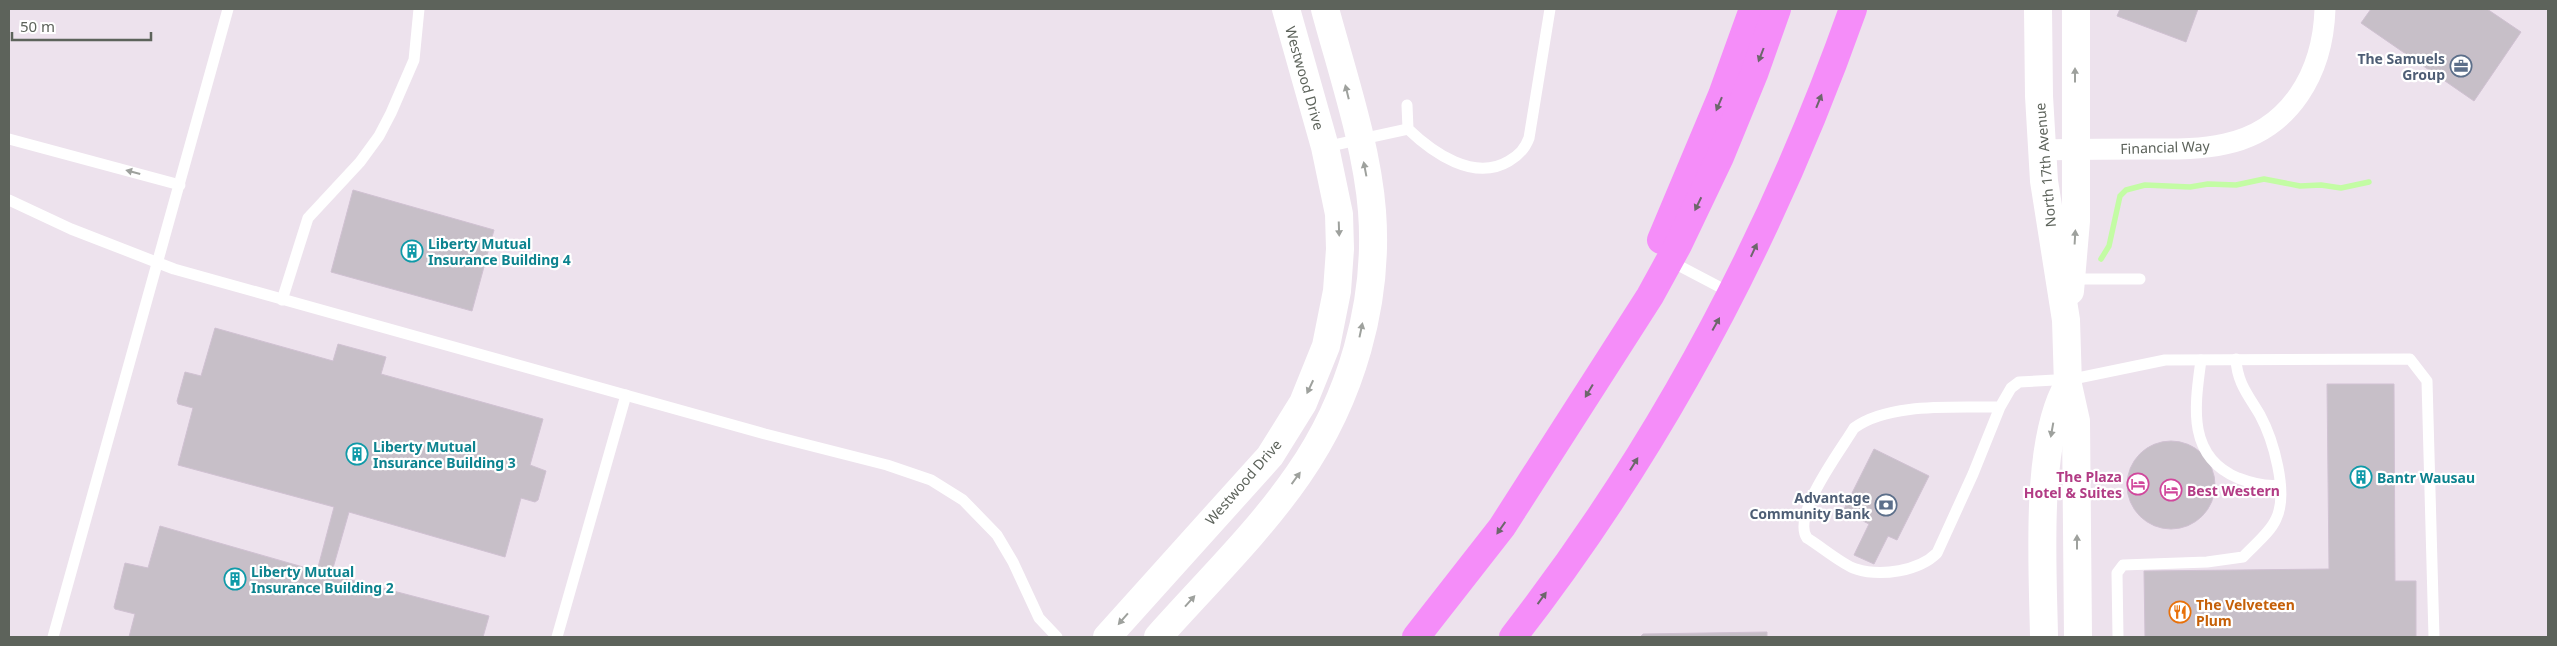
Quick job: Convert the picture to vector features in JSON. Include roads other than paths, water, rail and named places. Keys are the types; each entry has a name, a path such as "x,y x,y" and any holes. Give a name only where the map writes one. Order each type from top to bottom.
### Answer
{"highway":[{"path":"1616,350 1722,95 1753,9"},
{"path":"1416,637 1502,527 1616,350 1670,261 1722,150 1777,9"},
{"path":"1513,637 1622,484 1661,420 1732,294 1790,172 1854,9"}],"street":[{"name":"Westwood Drive","path":"1107,637 1270,456 1293,423 1313,381 1330,329 1339,273 1339,214 1325,147 1286,9"},
{"path":"1158,637 1288,489 1317,446 1343,392 1362,330 1372,254 1370,199 1359,140 1325,9"},
{"name":"North 17th Avenue","path":"2038,9 2042,150 2049,221 2066,320 2067,382 2076,413 2078,637"},
{"name":"North 17th Avenue","path":"2066,320 2076,239 2076,9"},
{"name":"Financial Way","path":"2042,150 2202,148 2232,143 2258,132 2284,112 2307,84 2321,50 2325,9"},
{"name":"North 17th Avenue","path":"2044,637 2043,546 2046,472 2055,415 2067,382"}],"lane":[{"path":"53,637 228,9"},
{"path":"282,300 308,218 360,162 379,136 391,113 414,60 419,9"},
{"path":"1406,105 1408,129 1442,155 1471,168 1485,169 1500,166 1517,156 1525,148 1529,138 1550,9"},
{"path":"1325,147 1408,129"},
{"path":"9,139 180,185"},
{"path":"9,200 71,229 158,264 282,300 910,472 947,488 977,513 997,535 1013,562 1038,618 1057,637"},
{"path":"1670,261 1732,294"},
{"path":"2072,279 2140,279"},
{"path":"2201,360 2195,416 2198,433 2207,452 2220,467 2235,476 2254,483 2280,485"},
{"path":"2118,637 2116,573 2123,565 2207,562 2243,557 2276,519 2280,485 2277,459 2271,438 2240,382 2236,360"},
{"path":"2000,406 1910,410 1884,414 1864,420 1854,428 1811,498 1804,519 1803,531 1807,538 1856,569 1888,572 1914,568 1927,563 1941,544 1973,474 2000,406 2011,388 2019,382 2067,382 2156,361 2410,360 2427,382 2434,637"},
{"path":"557,637 626,395"}],"waterway":[{"path":"2101,259 2109,246 2120,196 2126,190 2145,185 2190,187 2208,184 2236,185 2264,179 2300,186 2321,185 2341,188 2369,182"}],"place":[{"name":"The Samuels Group","path":"2461,66"},
{"name":"Liberty Mutual Insurance Building 4","path":"412,251"},
{"name":"Liberty Mutual Insurance Building 3","path":"357,454"},
{"name":"Bantr Wausau","path":"2361,477"},
{"name":"The Plaza Hotel & Suites","path":"2138,484"},
{"name":"Best Western","path":"2171,490"},
{"name":"Advantage Community Bank","path":"1886,505"},
{"name":"Liberty Mutual Insurance Building 2","path":"235,579"},
{"name":"The Velveteen Plum","path":"2180,612"}]}
